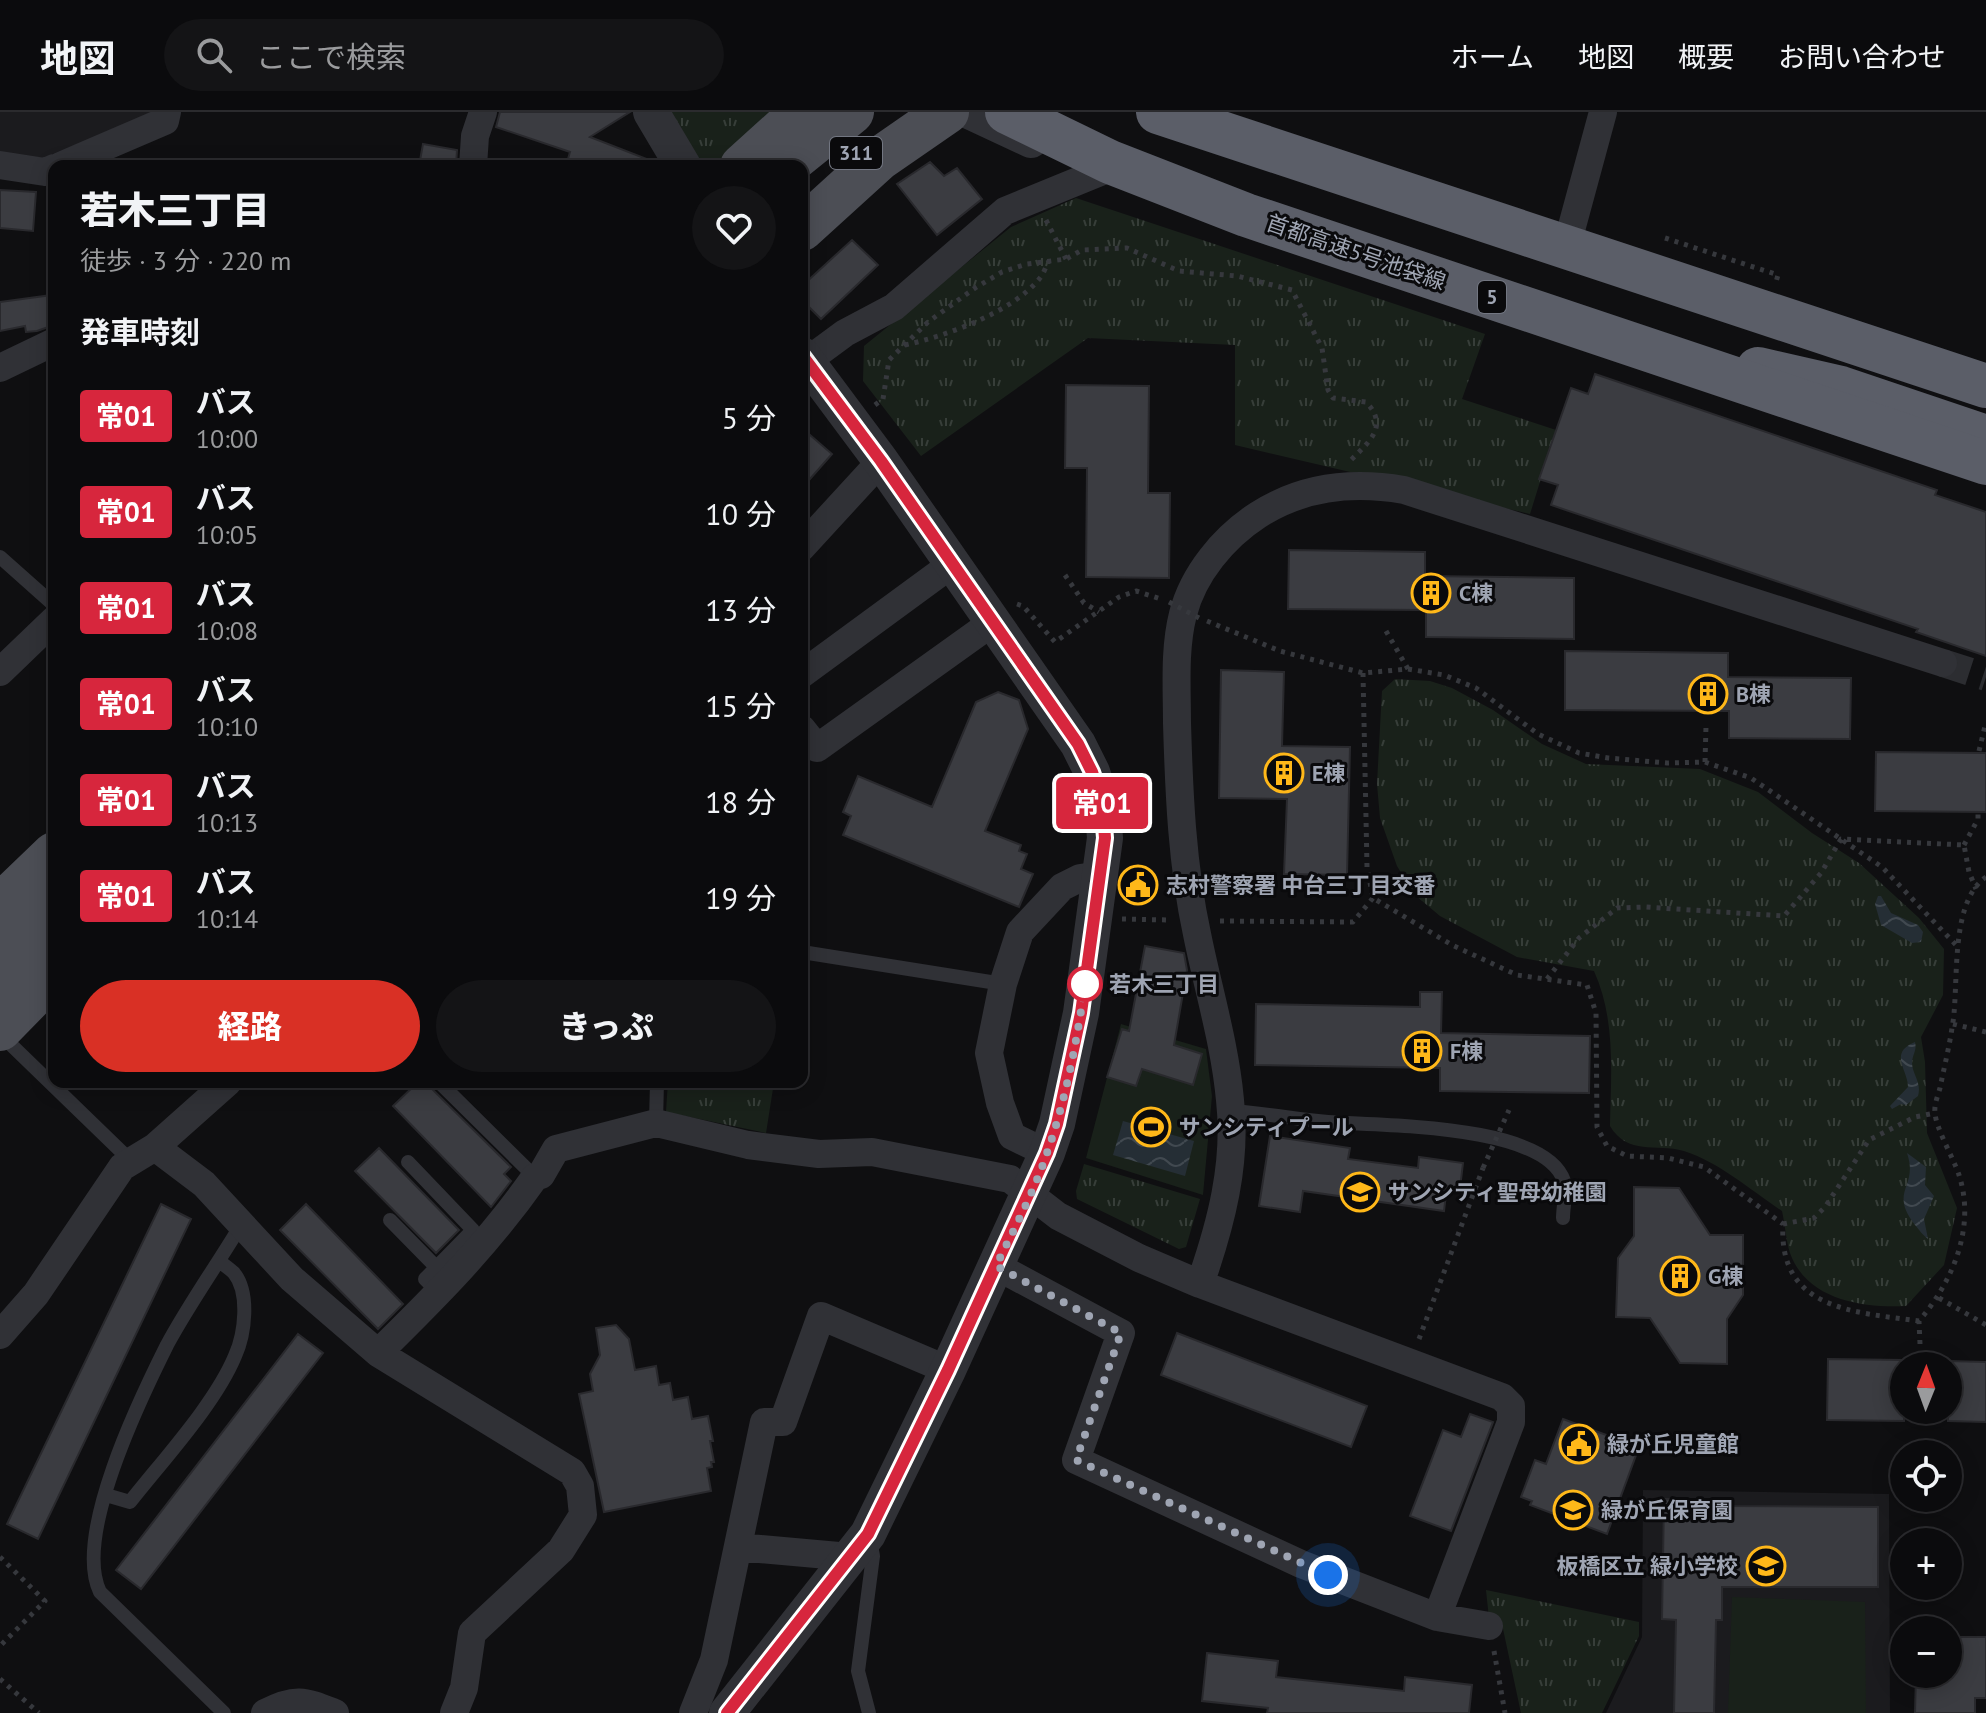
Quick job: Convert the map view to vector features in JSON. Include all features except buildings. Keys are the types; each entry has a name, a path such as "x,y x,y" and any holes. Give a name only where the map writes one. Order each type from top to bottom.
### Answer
{"highway":[{"name":"首都高速5号池袋線","path":"1007,112 1110,162 1246,215 1986,465"},
{"path":"1158,112 1986,386"},
{"path":"1673,252 1810,351 1986,417"},
{"path":"1637,341 1841,388 1986,437"}],"main road":[{"name":"311","path":"792,160 852,112"},
{"name":"311","path":"808,194 858,152 914,112"},
{"path":"808,224 879,159 947,112"},
{"path":"749,160 800,113"},
{"path":"0,905 48,860"},
{"path":"0,942 48,895"},
{"path":"0,989 48,941"},
{"path":"0,1032 48,980"}],"street":[{"path":"74,160 165,121 167,112"},
{"path":"473,160 475,136 483,112"},
{"path":"651,112 679,160"},
{"path":"971,112 1029,140 1105,170 1637,341 1986,465"},
{"path":"1212,112 1571,230 1673,252 1986,367"},
{"path":"1571,230 1603,112"},
{"path":"0,165 48,171"},
{"path":"808,356 894,307 1005,211 1105,170"},
{"path":"0,368 48,345"},
{"path":"727,1713 859,1546 948,1370 1030,1194 1060,1110 1081,1013 1105,838 1102,801 1092,772 1008,614 952,564 808,363"},
{"path":"808,540 881,461"},
{"path":"1200,1284 1214,1245 1229,1180 1231,1111 1224,1058 1196,932 1179,802 1178,649 1188,599 1206,567 1231,535 1262,513 1296,496 1324,488 1359,485 1404,490 1943,663"},
{"path":"808,670 952,564"},
{"path":"808,737 817,748 1008,614"},
{"path":"0,672 48,626"},
{"path":"1047,1153 1012,1136 1000,1103 989,1053 1003,984 1020,932 1062,887 1080,878 1101,875"},
{"path":"0,1335 36,1294 122,1167 155,1147 221,1088"},
{"path":"378,1353 438,1280 501,1225 535,1177 541,1175 556,1149 656,1123 748,1145 819,1154 872,1152 1010,1179 1058,1216 1139,1258 1200,1284 1502,1397 1511,1406 1511,1422 1437,1617"},
{"path":"155,1147 204,1184 292,1279 378,1353 572,1472 580,1486 583,1515 561,1550 472,1633 464,1688 454,1713"},
{"path":"996,1266 1121,1333 1076,1460 1301,1564 1437,1617 1489,1626"},
{"path":"693,1713 714,1660 764,1422 783,1422 821,1316 948,1370"},
{"path":"738,1547 859,1546"},
{"path":"265,1713 304,1701 335,1713"}],"lane":[{"path":"0,557 48,600"},
{"path":"808,953 1003,984"},
{"path":"0,1032 48,1079"},
{"path":"57,1088 130,1160"},
{"path":"445,1088 535,1177"},
{"path":"656,1123 657,1088"},
{"path":"1231,1111 1331,1122 1440,1128 1521,1147 1551,1163 1564,1181 1563,1218"},
{"path":"390,1220 438,1280 473,1230 408,1162"},
{"path":"224,1713 100,1592 94,1578 93,1553 112,1468 168,1344 241,1225"},
{"path":"106,1495 130,1502 217,1389 236,1356 243,1333 242,1292 234,1273 219,1261"},
{"path":"859,1546 873,1556 858,1671 869,1713"}],"path":[{"path":"1040,208 1066,259"},
{"path":"868,410 883,399 889,360 928,322 988,280 1015,268 1066,259 1082,250 1127,248 1179,271 1237,276 1292,290 1322,348 1328,390 1333,398 1366,402 1376,412 1377,425 1373,437 1347,465"},
{"path":"1673,252 1778,275"},
{"path":"904,346 970,324 1014,300 1041,278 1049,261"},
{"path":"1065,575 1084,603 1099,612"},
{"path":"1008,614 1055,642 1119,597 1136,591 1169,602 1199,618 1280,651 1363,673 1408,669 1444,675 1476,688 1538,734 1579,753 1667,763 1705,762 1751,778 1882,867 1957,946"},
{"path":"1386,631 1408,669"},
{"path":"1363,673 1367,867 1373,898 1452,945 1517,975 1587,985 1596,1013 1597,1127 1607,1146 1627,1156 1668,1158 1704,1167 1783,1224 1814,1218 1825,1207 1869,1140 1915,1117 1935,1113"},
{"path":"1979,751 1986,722"},
{"path":"1705,762 1706,726"},
{"path":"1976,889 1964,845 1978,819 1978,813"},
{"path":"1841,839 1964,845"},
{"path":"1547,980 1579,938 1617,908 1784,916 1821,873 1841,839"},
{"path":"1920,1344 1919,1321 1939,1298 1954,1269 1966,1205 1959,1174 1935,1113 1953,1024 1957,946 1967,904 1986,877"},
{"path":"1211,921 1353,922 1373,898"},
{"path":"1121,919 1182,921"},
{"path":"1953,1024 1986,1032"},
{"path":"1416,1346 1483,1168 1509,1110"},
{"path":"1783,1224 1782,1244 1794,1281 1811,1295 1842,1308 1919,1321"},
{"path":"1939,1298 1986,1325"},
{"path":"0,1557 45,1601 0,1646"},
{"path":"1489,1626 1505,1713"},
{"path":"0,1679 35,1712"}],"shaded area":[{"path":"0,112 152,112 40,159 0,153"},
{"name":"板橋区立 緑小学校","path":"1643,1490 1889,1494 1890,1713 1606,1713 1642,1637"}],"green space":[{"path":"660,112 784,112 731,160 689,160"},
{"path":"1076,198 1485,334 1462,399 1556,430 1530,514 1235,445 1235,345 1088,338 921,456 863,381 864,346 1011,227"},
{"path":"1395,679 1430,681 1452,688 1493,710 1542,744 1586,764 1700,769 1758,792 1812,833 1859,863 1919,918 1944,949 1943,995 1921,1037 1925,1062 1927,1133 1957,1208 1944,1265 1906,1306 1854,1303 1823,1291 1798,1269 1790,1253 1782,1211 1697,1156 1674,1149 1634,1145 1617,1135 1610,1126 1609,1028 1594,971 1517,957 1440,916 1415,895 1397,866 1380,818 1377,784 1382,691"},
{"name":"サンシティプール","path":"1121,1024 1206,1049 1212,1096 1203,1195 1086,1158"},
{"path":"668,1088 773,1088 766,1133 666,1112"},
{"path":"1084,1164 1200,1199 1186,1247 1179,1249 1077,1199 1076,1191"},
{"path":"1486,1590 1639,1622 1639,1636 1602,1713 1521,1713 1502,1624 1489,1618"},
{"path":"1732,1597 1865,1602 1866,1713 1728,1713"}],"water":[{"path":"1878,896 1891,913 1918,925 1923,932 1921,942 1912,943 1881,925 1875,904"},
{"path":"1915,1042 1912,1062 1919,1087 1918,1096 1906,1105 1892,1109 1890,1106 1908,1087 1901,1062 1903,1051"},
{"path":"1123,1121 1194,1141 1185,1176 1113,1155"},
{"path":"1907,1153 1926,1167 1925,1185 1934,1196 1924,1219 1928,1239 1915,1225 1904,1204 1910,1174"}],"tunnel":[{"path":"1943,663 1986,677"}],"bus line":[{"name":"常01","path":"727,1713 868,1534 1042,1168 1057,1124 1081,1013 1105,838 1102,801 1078,744 881,461 808,363"}],"place":[{"name":"C棟","path":"1431,593"},
{"name":"B棟","path":"1708,694"},
{"name":"E棟","path":"1284,773"},
{"name":"志村警察署 中台三丁目交番","path":"1138,885"},
{"name":"若木三丁目","path":"1085,984"},
{"name":"F棟","path":"1422,1051"},
{"name":"サンシティプール","path":"1151,1127"},
{"name":"サンシティ聖母幼稚園","path":"1360,1192"},
{"name":"G棟","path":"1680,1276"},
{"name":"緑が丘児童館","path":"1579,1444"},
{"name":"緑が丘保育園","path":"1573,1510"},
{"name":"板橋区立 緑小学校","path":"1766,1566"}],"route":[{"path":"1085,984 1057,1124 1042,1168 996,1266 1121,1333 1076,1460 1328,1575"}]}
